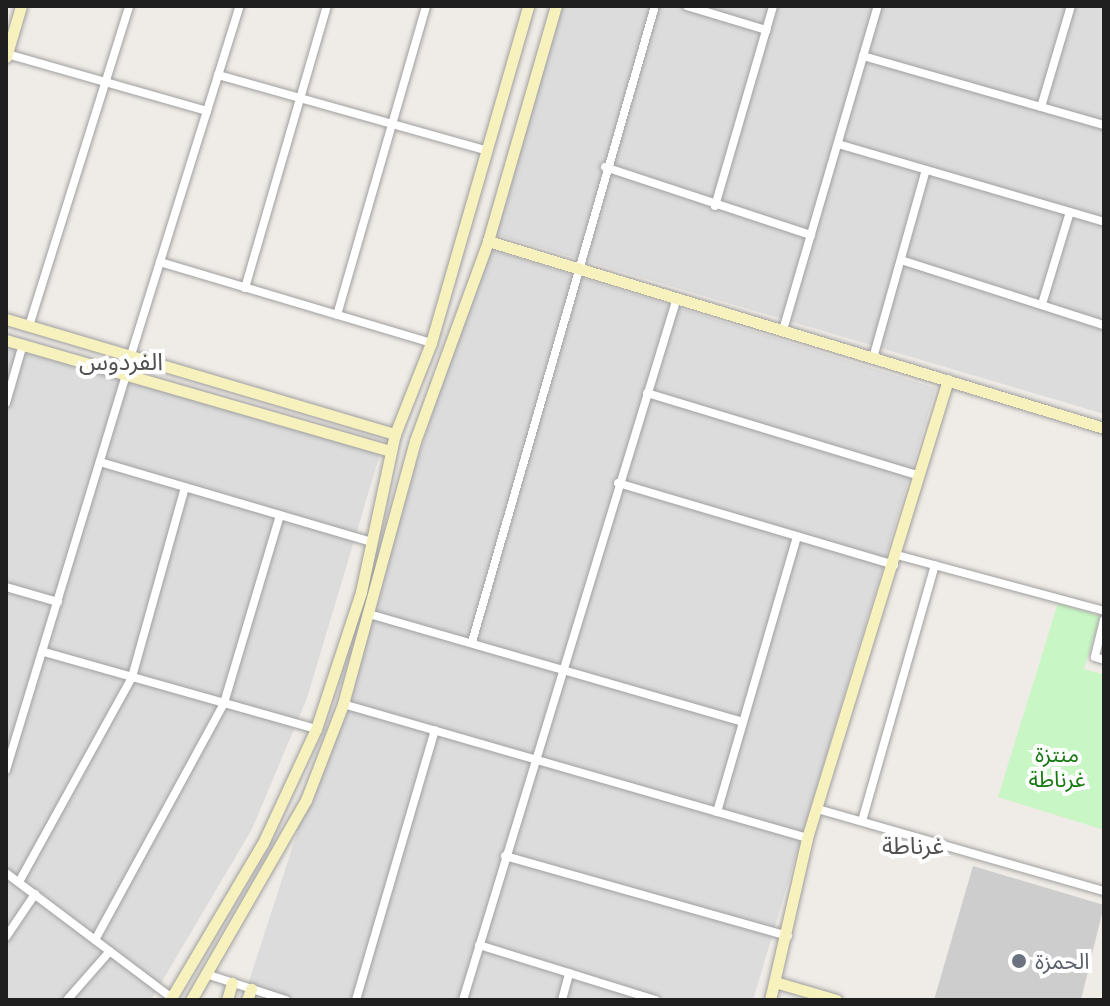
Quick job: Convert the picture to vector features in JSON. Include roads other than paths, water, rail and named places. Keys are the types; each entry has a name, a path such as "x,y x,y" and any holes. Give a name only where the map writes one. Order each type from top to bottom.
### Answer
{"street":[{"path":"21,6 6,55 207,111"},
{"path":"29,326 100,83 129,6"},
{"path":"131,355 240,6"},
{"path":"245,288 327,6"},
{"path":"337,315 426,6"},
{"path":"6,873 171,999 263,843 316,729 372,542 390,451 431,343 528,6"},
{"path":"191,1000 306,800 343,704 415,441 488,241 556,6"},
{"path":"472,642 605,167 655,6"},
{"path":"687,6 766,30"},
{"path":"715,206 773,6"},
{"path":"783,330 878,6"},
{"path":"1041,107 1071,6"},
{"path":"863,56 1104,125"},
{"path":"218,75 488,151"},
{"path":"838,144 1104,222"},
{"path":"605,167 715,206 811,235"},
{"path":"873,358 926,170"},
{"path":"1042,304 1070,212"},
{"path":"488,241 1104,428"},
{"path":"901,260 1102,324 1104,311"},
{"path":"160,262 431,343"},
{"path":"463,1000 560,667 677,298"},
{"path":"6,319 395,434"},
{"path":"6,340 127,371 390,451"},
{"path":"6,403 23,344"},
{"path":"6,770 127,371"},
{"path":"770,1000 788,936 807,838 821,810 948,380"},
{"path":"647,393 920,476"},
{"path":"100,462 372,542"},
{"path":"618,483 797,536 896,560 935,565 1104,611"},
{"path":"19,882 132,677 185,487"},
{"path":"95,940 224,703 280,515"},
{"path":"717,812 797,536"},
{"path":"862,821 935,565"},
{"path":"6,587 58,602"},
{"path":"369,614 743,722"},
{"path":"1104,620 1095,657 1104,660"},
{"path":"44,652 316,729"},
{"path":"343,704 807,838"},
{"path":"356,1000 435,730"},
{"path":"821,810 1104,891"},
{"path":"505,856 788,936"},
{"path":"6,937 35,894"},
{"path":"479,945 656,1000"},
{"path":"67,1000 110,951"},
{"path":"562,1000 569,973"},
{"path":"206,974 232,983 249,994 286,1000"},
{"path":"775,982 836,1000"},
{"path":"227,1000 232,983"}],"place":[{"name":"الحمزة","path":"1019,961"}],"district":[{"name":"الفردوس","path":"121,361"},
{"name":"غرناطة","path":"913,845"}],"park label":[{"name":"منتزة غرناطة","path":"1057,766"}]}
